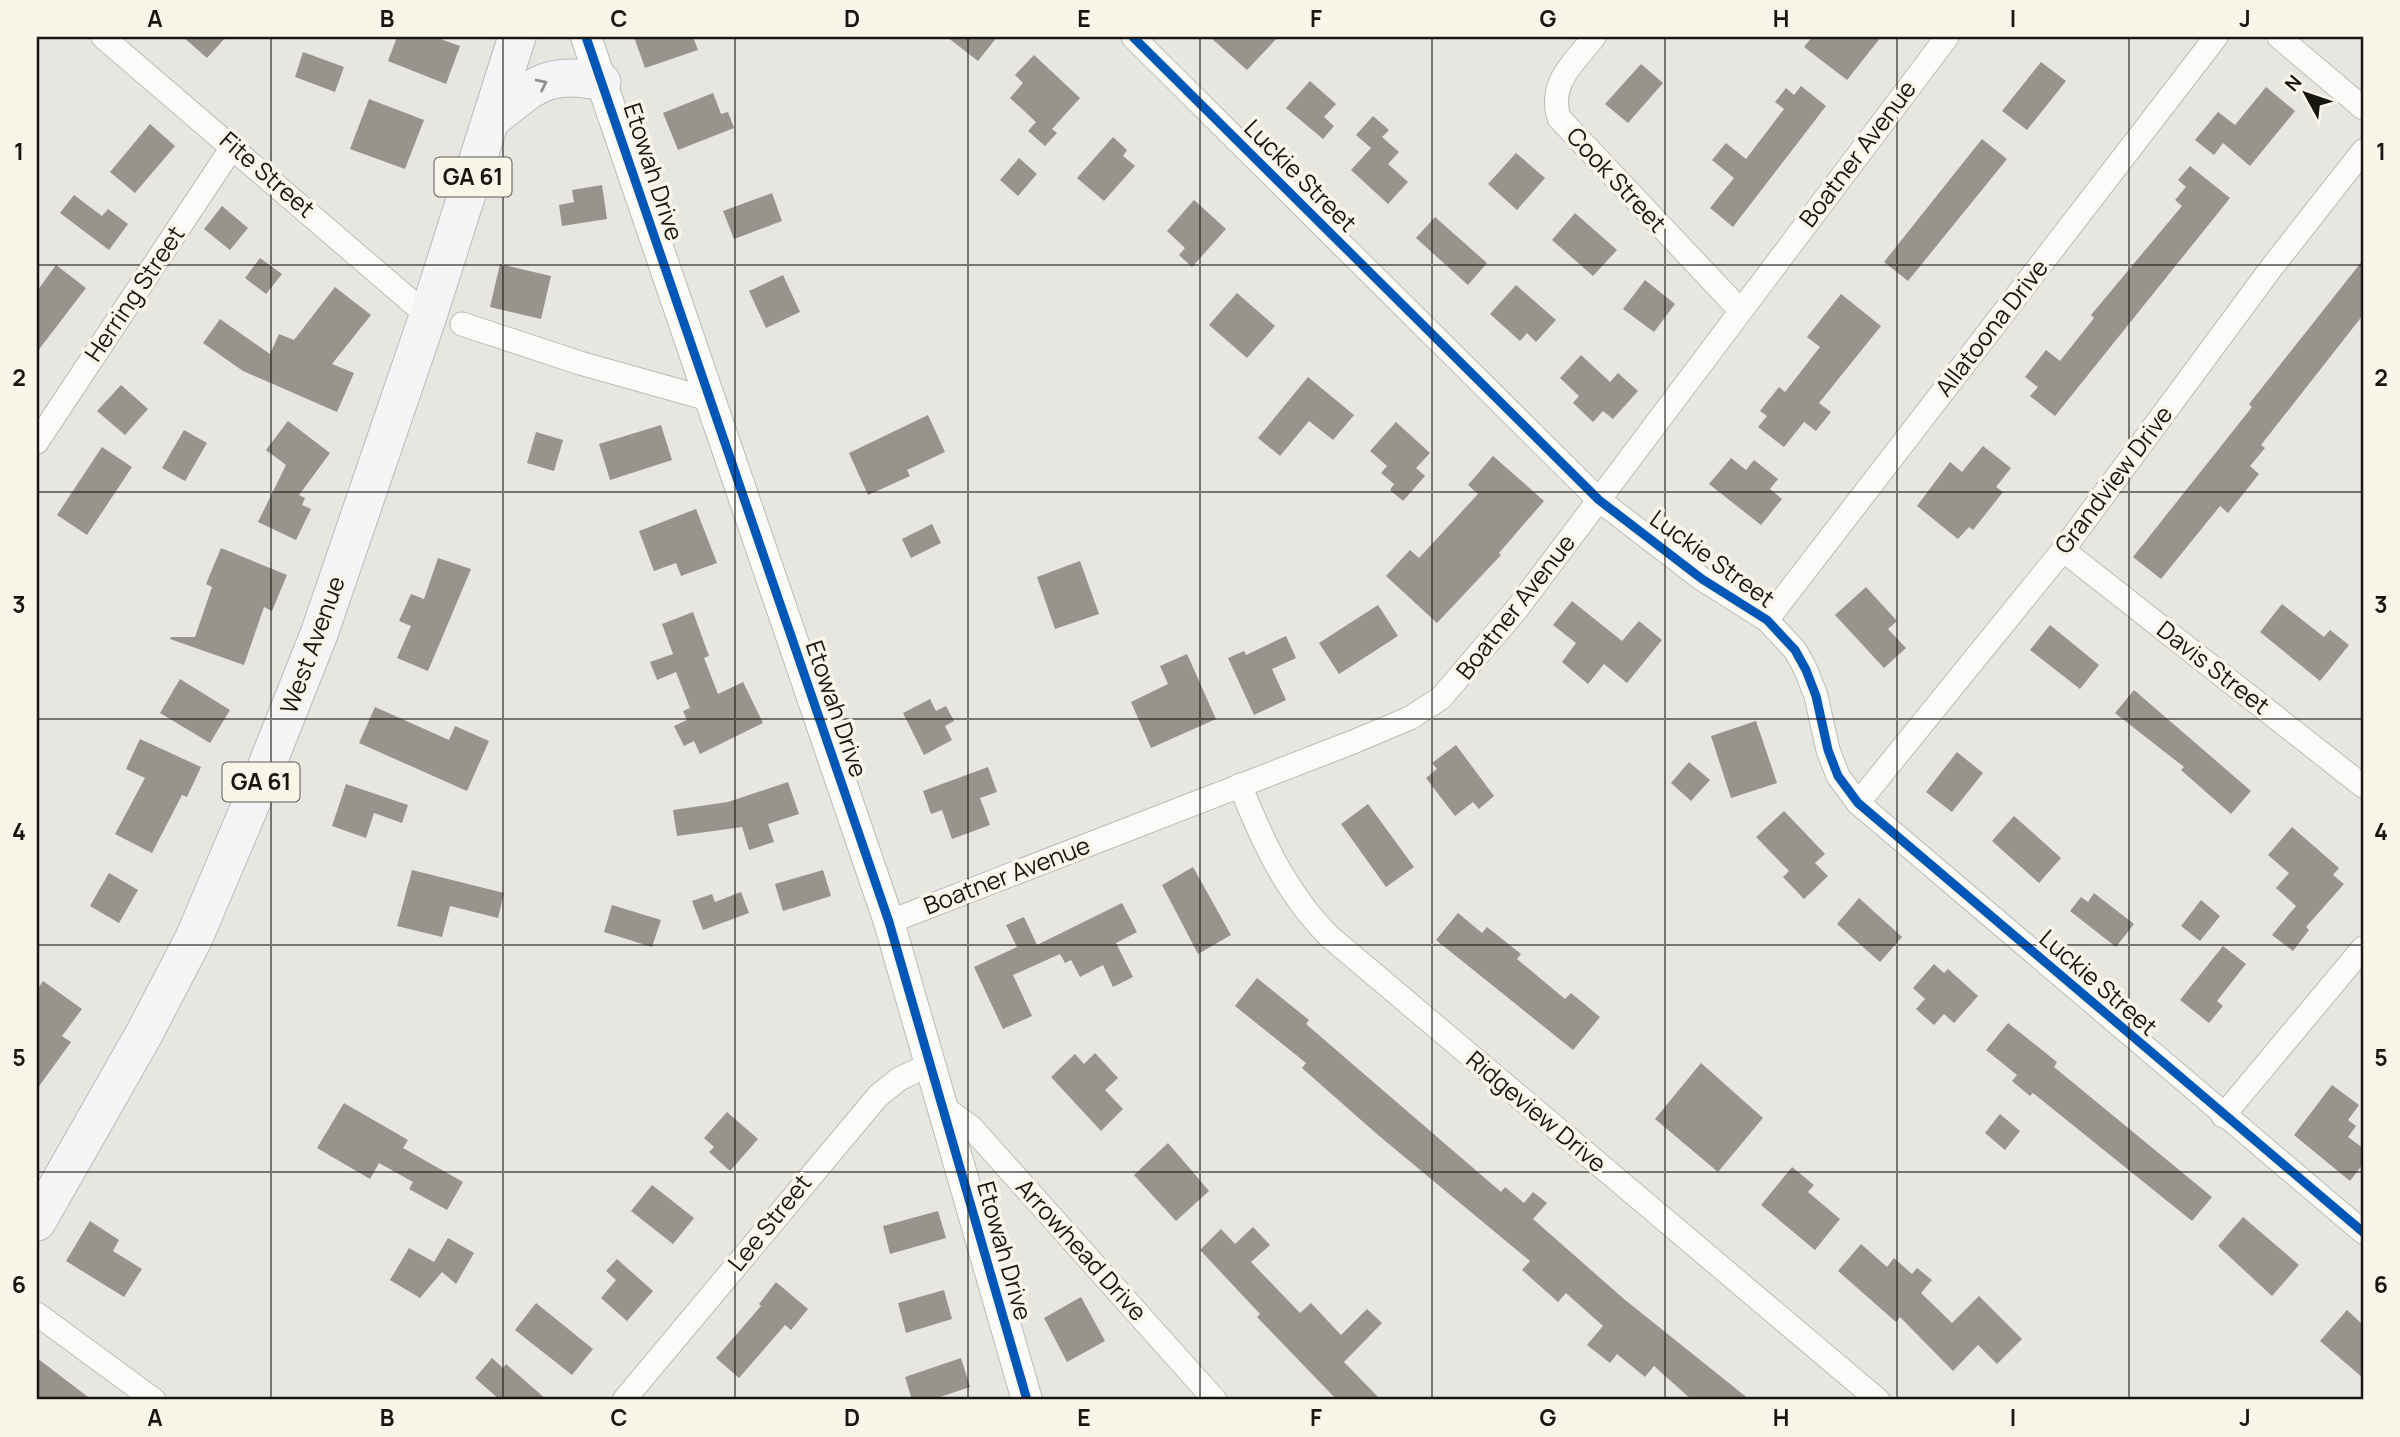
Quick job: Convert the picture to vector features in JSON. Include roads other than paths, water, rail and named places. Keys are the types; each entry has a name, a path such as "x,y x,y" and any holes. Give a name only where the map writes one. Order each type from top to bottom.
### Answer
{"main road":[{"name":"West Avenue","path":"37,1222 144,1034 194,938 224,870 445,320 491,120 517,37"},
{"path":"491,120 526,92 554,78 581,77 602,82"}],"street":[{"name":"Fite Street","path":"103,37 445,320 580,363 708,399"},
{"name":"Etowah Drive","path":"586,37 889,922 1027,1400"},
{"name":"Luckie Street","path":"1133,37 1599,500 1702,579 1767,620 1795,650 1806,670 1838,776 1858,803 2223,1116 2363,1232"},
{"name":"Cook Street","path":"1594,37 1559,82 1553,99 1559,118 1740,310"},
{"name":"Boatner Avenue","path":"889,922 1410,718 1441,698 1516,610 1947,37"},
{"name":"Allatoona Drive","path":"1767,620 2216,37"},
{"path":"2279,37 2363,107"},
{"name":"Herring Street","path":"37,442 233,146"},
{"name":"Grandview Drive","path":"1858,803 2063,550 2272,267 2363,151"},
{"name":"Davis Street","path":"2063,550 2363,786"},
{"name":"Ridgeview Drive","path":"1240,785 1266,844 1290,889 1330,937 1878,1400"},
{"path":"2223,1116 2363,948"},
{"name":"Lee Street","path":"624,1400 878,1096 899,1079 931,1064"},
{"name":"Arrowhead Drive","path":"942,1107 971,1128 1215,1400"},
{"path":"37,1314 154,1400"}]}
